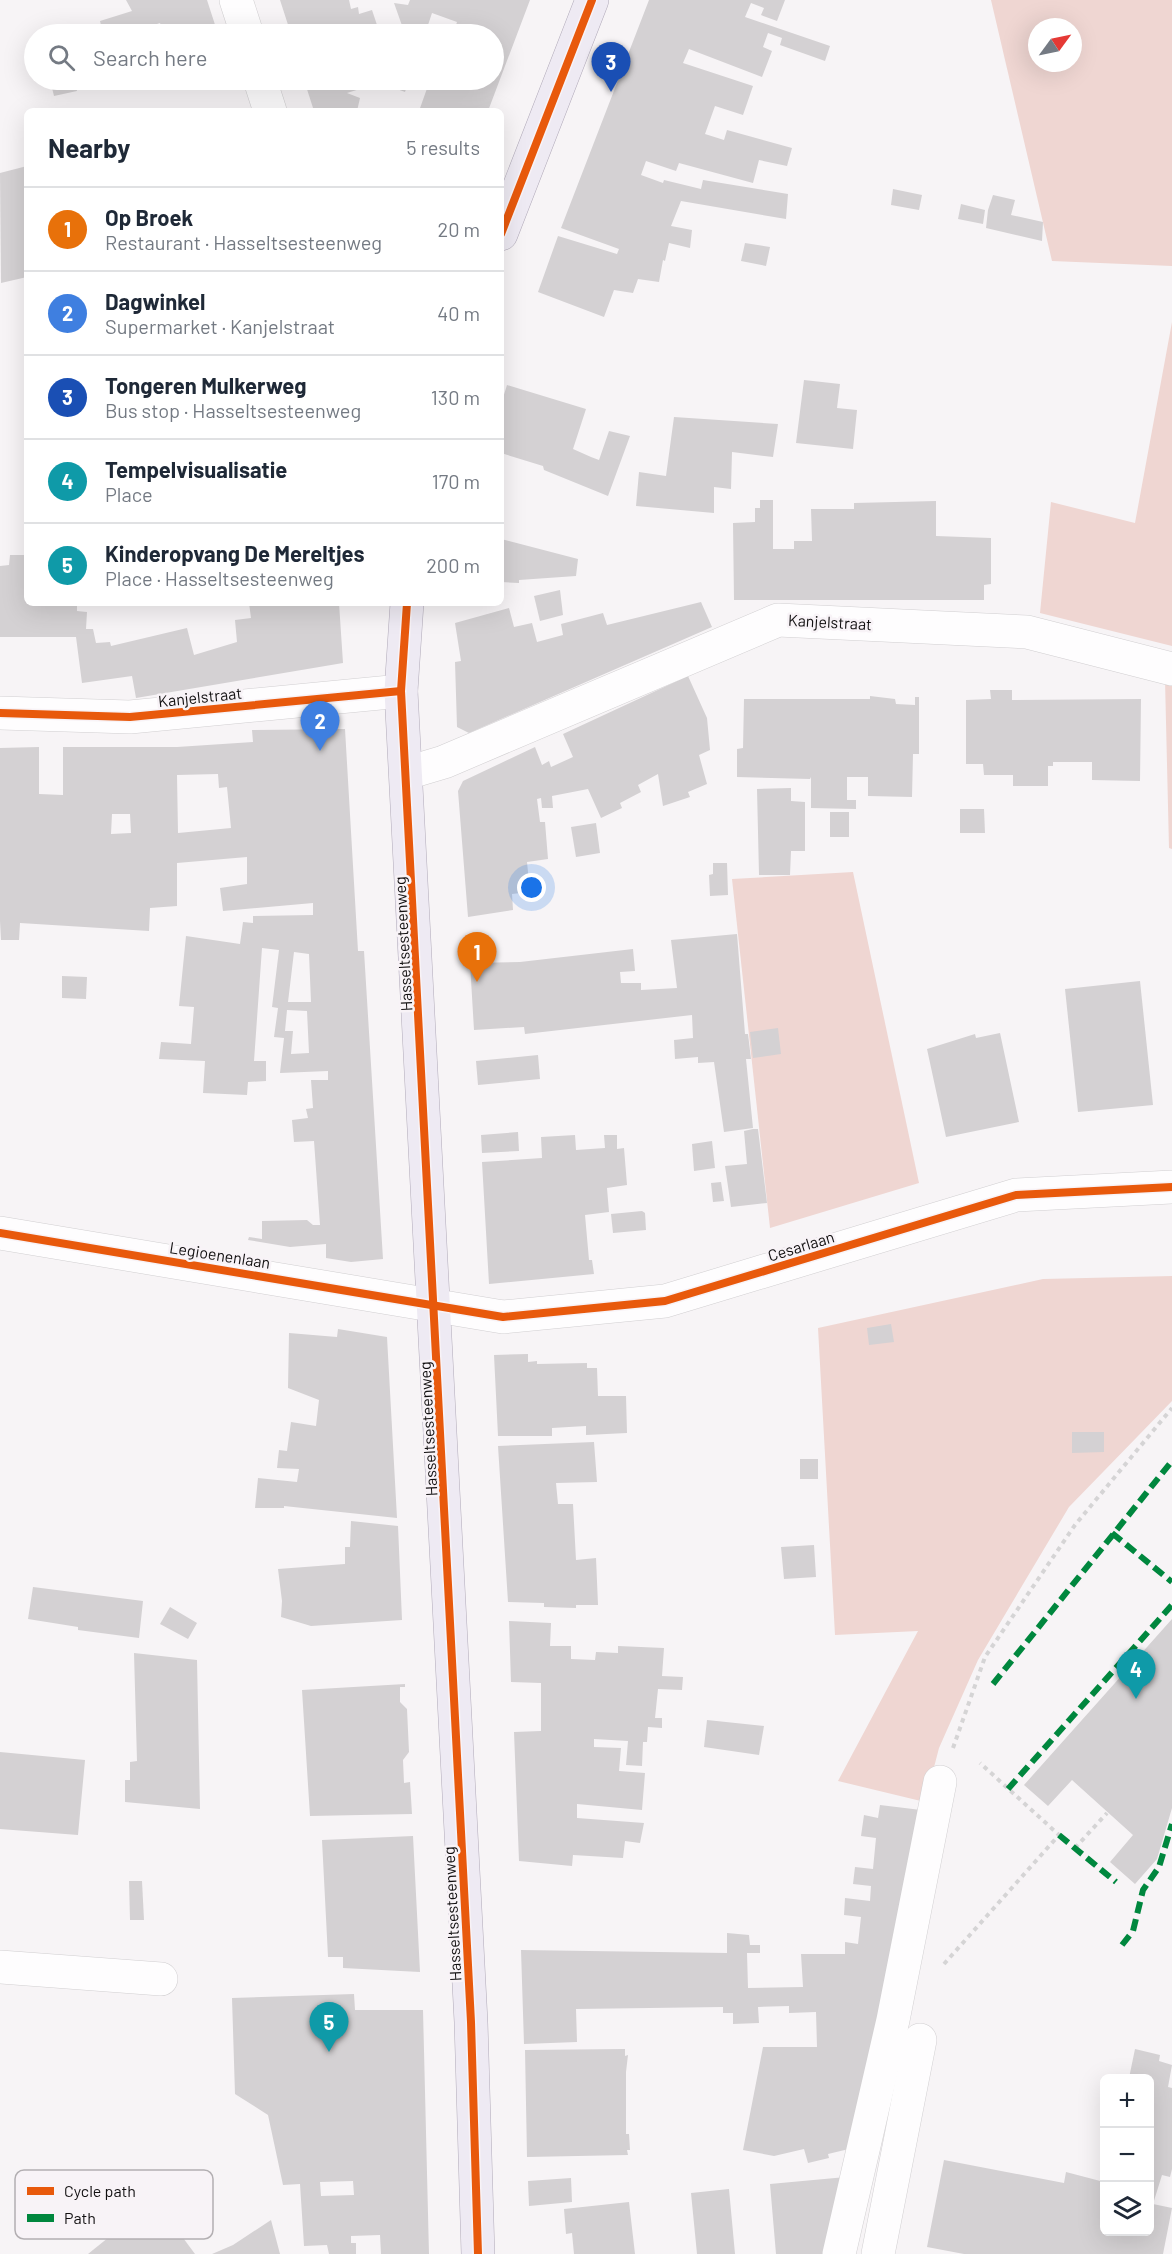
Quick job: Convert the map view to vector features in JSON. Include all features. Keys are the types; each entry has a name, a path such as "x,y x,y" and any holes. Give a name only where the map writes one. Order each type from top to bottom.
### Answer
{"main road":[{"path":"504,226 592,0"},
{"name":"Hasseltsesteenweg","path":"407,606 402,691 436,1304 471,2022 478,2254"}],"street":[{"path":"236,0 244,24"},
{"path":"263,90 269,108"},
{"name":"Kanjelstraat","path":"407,773 444,762 778,620 1027,632 1172,669"},
{"name":"Kanjelstraat","path":"0,713 130,717 402,691"},
{"name":"Cesarlaan","path":"436,1304 503,1317 664,1301 1016,1195 1172,1187"},
{"name":"Legioenenlaan","path":"0,1233 436,1304"},
{"path":"839,2254 893,2020 940,1782"},
{"path":"0,1967 161,1979"},
{"path":"878,2254 920,2040"}],"path":[{"path":"940,1782 985,1657 1075,1525 1172,1408"},
{"path":"940,1968 1059,1835 980,1763"},
{"path":"1075,1848 1107,1813"}],"shaded area":[{"path":"991,0 1172,0 1172,266 1052,261"},
{"path":"1172,322 1172,646 1040,613 1051,502 1135,523"},
{"path":"1165,680 1172,681 1172,849 1169,848"},
{"path":"853,872 919,1183 770,1228 732,879"},
{"path":"1172,1276 1172,1401 1069,1507 978,1660 939,1748 925,1802 838,1781 918,1631 835,1635 818,1328 1043,1279"}],"building":[{"path":"126,0 207,0 215,24 101,24 100,21 132,11"},
{"path":"280,0 349,0 351,9 358,7 359,14 372,10 377,24 288,24"},
{"path":"410,0 530,0 504,69 504,24 456,24 457,22 432,13 428,24 401,24 394,3 408,5"},
{"path":"649,0 785,0 777,21 761,15 764,8 751,3 745,17 830,46 825,61 780,45 782,38 768,33 763,47 772,51 762,77 689,49 683,63 753,86 743,115 715,106 705,134 724,140 727,130 792,148 787,166 759,160 753,183 679,163 676,171 646,161 641,175 663,183 664,180 701,189 703,180 788,194 786,219 681,201 671,226 692,230 690,248 669,243 659,282 638,279 633,293 614,290 604,317 538,292 558,236 617,254 619,249 561,228"},
{"path":"52,90 77,90 77,91 54,96"},
{"path":"307,90 357,90 347,93 360,98 358,108 313,108"},
{"path":"426,90 496,90 489,108 420,108"},
{"path":"24,167 24,278 1,283 0,173"},
{"path":"893,189 922,195 919,210 891,205"},
{"path":"993,195 1015,200 1011,215 1043,222 1042,241 986,228"},
{"path":"961,204 985,210 983,224 958,219"},
{"path":"745,243 770,247 766,266 741,261"},
{"path":"804,380 840,384 837,408 857,410 853,449 796,443"},
{"path":"507,385 586,409 573,449 599,460 609,431 630,436 608,496 544,470 543,466 504,454 504,394"},
{"path":"674,417 778,424 773,457 732,452 731,489 714,487 714,513 636,506 639,472 666,476"},
{"path":"760,500 773,500 773,549 794,549 794,541 812,541 811,509 854,509 854,503 936,501 936,536 991,538 991,584 984,585 984,600 734,600 733,523 755,522 755,508 760,508"},
{"path":"504,540 578,559 576,576 519,580 519,583 504,582"},
{"path":"10,555 24,555 24,606 77,606 77,611 87,612 86,629 93,629 96,643 110,642 111,646 187,628 194,655 237,642 235,620 251,618 249,606 339,606 343,663 136,698 132,676 82,683 76,637 0,637 0,566 9,565"},
{"path":"560,590 563,615 540,621 534,596"},
{"path":"701,602 712,627 469,733 457,727 455,662 461,661 455,623 509,608 514,627 532,623 537,642 563,635 561,624 603,613 607,625"},
{"path":"688,676 707,718 710,750 699,755 707,784 688,792 690,797 663,806 658,774 638,785 641,792 620,803 622,808 601,818 588,789 552,796 553,808 542,808 541,798 537,799 540,822 545,822 548,859 527,862 530,892 512,894 513,910 468,917 458,791 463,781 535,747 542,765 549,761 551,767 573,757 563,734"},
{"path":"990,690 1012,690 1012,700 1141,699 1140,781 1092,780 1092,762 1053,762 1053,766 1048,766 1048,786 1013,786 1013,775 984,775 983,764 966,764 966,700 991,699"},
{"path":"870,696 895,699 896,704 915,705 915,697 919,697 919,754 913,754 912,797 868,796 868,777 847,777 847,800 856,800 856,809 811,808 811,777 810,779 737,777 737,749 743,748 744,699 870,699"},
{"path":"345,729 358,951 364,951 383,1259 351,1262 326,1258 326,1244 290,1247 248,1240 249,1237 262,1239 262,1221 307,1220 313,1225 320,1225 314,1141 294,1142 292,1120 308,1118 306,1109 313,1108 311,1080 328,1080 328,1071 280,1073 284,1038 274,1037 278,1008 272,1007 279,950 262,948 254,1061 266,1061 266,1081 248,1082 247,1095 203,1093 205,1061 159,1059 161,1042 191,1044 194,1007 179,1006 186,936 240,944 243,922 253,923 253,916 313,915 313,903 223,911 220,888 247,884 247,857 177,863 177,906 150,908 149,931 20,923 19,940 1,940 0,748 39,747 39,794 63,795 63,747 177,747 253,742 252,730","holes":["218,774 219,788 227,787 231,828 178,833 177,775","112,814 130,814 131,833 111,834","294,952 309,954 311,1002 288,1002","287,1010 307,1011 309,1053 291,1054 293,1031 285,1031"]},
{"path":"791,788 791,801 805,802 805,851 791,851 790,875 759,875 757,789"},
{"path":"960,809 984,809 985,833 960,833"},
{"path":"830,812 849,812 849,837 830,837"},
{"path":"596,823 600,853 576,857 571,827"},
{"path":"713,863 727,863 728,895 710,896 709,875 713,874"},
{"path":"737,934 745,1034 748,1034 751,1059 746,1059 753,1128 724,1132 714,1062 698,1063 698,1057 675,1059 674,1040 693,1038 692,1015 525,1034 524,1027 474,1030 470,963 520,962 633,949 635,971 620,972 621,983 641,983 641,990 677,988 671,940"},
{"path":"62,976 87,977 86,999 62,998"},
{"path":"1140,981 1153,1105 1078,1112 1065,989"},
{"path":"778,1028 781,1054 753,1058 750,1032"},
{"path":"1000,1033 1019,1122 946,1137 927,1049 975,1034 976,1038"},
{"path":"538,1055 540,1079 478,1085 476,1061"},
{"path":"758,1129 767,1203 731,1207 725,1166 747,1164 744,1131"},
{"path":"518,1132 519,1151 482,1153 481,1135"},
{"path":"575,1135 576,1150 605,1148 604,1135 617,1135 617,1149 624,1148 627,1185 607,1188 609,1212 585,1215 589,1260 592,1260 594,1274 489,1284 482,1162 542,1158 541,1137"},
{"path":"712,1141 715,1168 694,1171 692,1144"},
{"path":"721,1182 724,1201 713,1202 711,1183"},
{"path":"642,1211 645,1213 646,1230 613,1233 611,1214"},
{"path":"891,1324 894,1342 869,1345 867,1328"},
{"path":"338,1329 387,1337 397,1518 284,1506 284,1508 255,1508 258,1478 297,1482 299,1469 277,1468 279,1450 287,1451 291,1422 316,1426 319,1400 288,1388 289,1333 337,1337"},
{"path":"528,1354 528,1362 537,1361 537,1364 587,1363 587,1368 597,1368 598,1396 626,1396 627,1433 586,1435 586,1426 552,1428 552,1436 498,1436 494,1355"},
{"path":"1072,1432 1104,1432 1104,1452 1072,1453"},
{"path":"594,1442 597,1482 556,1483 558,1504 573,1504 576,1560 596,1558 598,1605 576,1605 576,1608 544,1607 544,1603 508,1602 498,1446"},
{"path":"800,1459 818,1459 818,1479 800,1479"},
{"path":"351,1521 398,1526 402,1620 311,1626 281,1617 282,1601 278,1569 345,1564 345,1547 350,1547"},
{"path":"814,1545 816,1577 784,1579 781,1547"},
{"path":"33,1587 143,1601 139,1638 78,1630 78,1627 28,1619"},
{"path":"170,1607 197,1623 188,1639 160,1624"},
{"path":"1172,1619 1172,1808 1157,1859 1135,1884 1110,1862 1133,1835 1072,1780 1048,1806 1024,1785"},
{"path":"509,1621 551,1623 550,1646 571,1646 571,1659 595,1660 596,1652 618,1653 618,1646 664,1648 662,1676 683,1677 682,1690 658,1689 655,1718 662,1718 662,1728 648,1727 647,1742 643,1742 642,1766 626,1765 628,1741 594,1739 594,1747 621,1748 619,1771 645,1773 642,1810 577,1804 577,1818 644,1823 640,1843 625,1841 623,1858 573,1855 572,1866 519,1861 514,1732 541,1731 541,1683 511,1682"},
{"path":"134,1653 197,1660 200,1809 125,1802 125,1780 130,1780 130,1762 137,1761"},
{"path":"405,1684 405,1687 400,1687 400,1702 407,1709 409,1752 403,1760 404,1783 410,1782 412,1814 310,1816 302,1690"},
{"path":"707,1720 764,1726 759,1755 704,1747"},
{"path":"0,1752 85,1760 78,1835 0,1829"},
{"path":"880,1805 921,1810 853,2148 828,2154 829,2158 808,2163 804,2149 774,2156 743,2150 763,2047 817,2047 816,2012 789,2013 789,2006 758,2007 759,2023 733,2024 733,2013 723,2013 723,2007 576,2009 577,2042 524,2044 521,1950 727,1953 727,1933 749,1935 750,1945 760,1945 760,1953 747,1953 748,1988 803,1987 801,1954 845,1954 845,1942 858,1944 861,1917 844,1915 845,1898 870,1901 871,1886 853,1884 855,1867 873,1869 876,1838 861,1836 864,1815 878,1818"},
{"path":"413,1836 420,1972 343,1968 343,1957 328,1957 322,1840"},
{"path":"129,1881 142,1881 144,1920 130,1920"},
{"path":"354,1994 355,2010 423,2010 429,2254 381,2254 380,2235 351,2236 351,2243 356,2243 356,2254 329,2254 327,2245 304,2246 300,2184 283,2185 268,2115 235,2094 232,1998","holes":["353,2181 354,2195 321,2196 320,2182"]},
{"path":"625,2049 625,2056 628,2055 626,2134 629,2134 630,2150 627,2150 628,2155 527,2157 525,2050"},
{"path":"1135,2049 1160,2055 1159,2061 1172,2065 1168,2087 1172,2088 1172,2169 1170,2177 1162,2175 1154,2201 1154,2074 1130,2074"},
{"path":"944,2160 1064,2183 1066,2172 1100,2181 1100,2236 1154,2236 1154,2204 1172,2208 1163,2254 964,2254 927,2247"},
{"path":"846,2177 831,2254 776,2254 770,2184"},
{"path":"571,2178 572,2202 529,2206 528,2181"},
{"path":"729,2189 735,2254 697,2254 691,2193"},
{"path":"629,2202 635,2254 574,2254 572,2233 566,2234 564,2209"},
{"path":"271,2220 280,2254 212,2254 233,2245"},
{"path":"107,2239 184,2239 195,2254 88,2254"}],"marked path":[{"path":"993,1684 1172,1461"},
{"path":"1112,1533 1172,1582"},
{"path":"1008,1789 1172,1605"},
{"path":"1122,1945 1133,1931 1143,1890 1159,1867 1172,1824"},
{"path":"1059,1835 1116,1882"}],"cycle path":[{"path":"504,226 592,0"},
{"path":"407,606 401,691 471,2022 478,2254"},
{"path":"0,713 130,717 401,691"},
{"path":"0,1233 503,1317 665,1301 1016,1195 1172,1187"}],"place":[{"name":"Tongeren Mulkerweg","path":"611,92"},
{"name":"Dagwinkel","path":"320,751"},
{"name":"Op Broek","path":"477,982"},
{"name":"Tempelvisualisatie","path":"1136,1699"},
{"name":"Kinderopvang De Mereltjes","path":"329,2052"}]}
